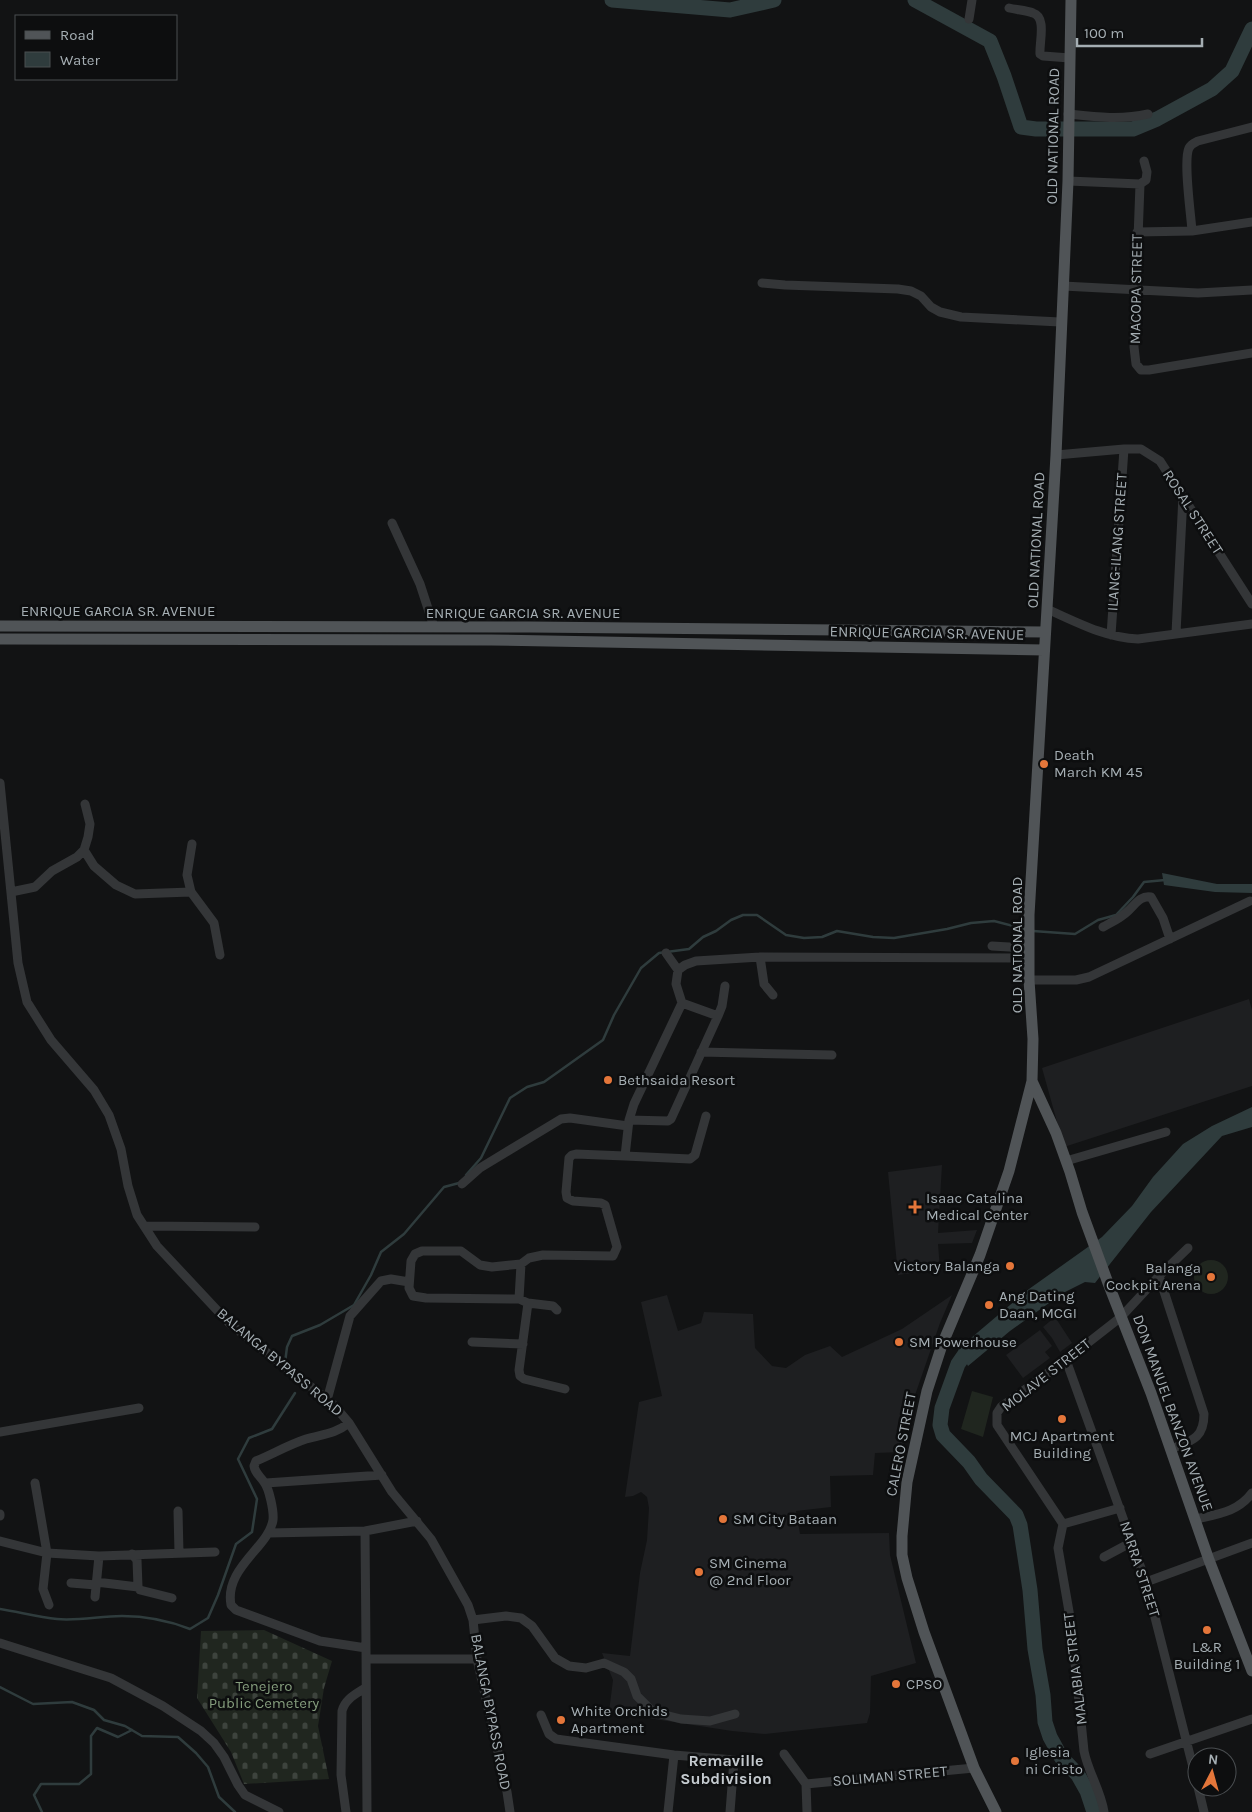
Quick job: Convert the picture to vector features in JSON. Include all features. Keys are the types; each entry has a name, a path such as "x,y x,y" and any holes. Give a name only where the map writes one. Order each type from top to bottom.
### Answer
{"main road":[{"name":"OLD NATIONAL ROAD","path":"1032,1081 1033,1039 1029,980 1029,942 1056,455 1060,322 1068,181 1071,0"},
{"name":"ENRIQUE GARCIA SR. AVENUE","path":"0,626 490,627 1045,632"},
{"path":"490,627 491,640"},
{"name":"ENRIQUE GARCIA SR. AVENUE","path":"0,639 491,640 1044,650"},
{"name":"DON MANUEL BANZON AVENUE","path":"1032,1081 1056,1133 1108,1283 1171,1449 1209,1560 1252,1671"},
{"name":"CALERO STREET","path":"996,1812 974,1768 924,1632 907,1578 902,1555 902,1520 907,1482 927,1391 942,1345 980,1255 1009,1170 1032,1081"}],"street":[{"path":"969,19 972,0"},
{"path":"1009,8 1035,13 1039,17 1041,24 1040,54 1043,56 1070,58"},
{"path":"1068,116 1133,118 1148,114"},
{"path":"1192,231 1187,161 1189,148 1192,143 1198,141 1252,127"},
{"name":"MACOPA STREET","path":"1144,161 1147,172 1146,180 1140,184 1137,232 1134,347 1136,364 1141,370 1251,354"},
{"path":"1068,181 1140,184"},
{"path":"1137,232 1192,231 1252,222"},
{"path":"762,283 898,289 911,291 921,296 931,307 940,312 961,317 1060,322"},
{"path":"1063,286 1198,293 1252,290"},
{"name":"ILANG-ILANG STREET","path":"1111,635 1124,449"},
{"name":"ROSAL STREET","path":"1056,455 1141,449 1160,461 1252,604"},
{"path":"1176,633 1183,496"},
{"path":"392,523 420,584 434,627"},
{"path":"1047,609 1111,635 1138,639 1252,624"},
{"name":"BALANGA BYPASS ROAD","path":"0,782 5,876 11,892 18,963 27,1002 51,1040 94,1090 109,1115 121,1150 128,1186 135,1208 157,1246 230,1324 327,1400 349,1423 392,1492 431,1539 468,1605 473,1620 478,1659 510,1812"},
{"path":"11,892 34,886 52,871 84,850 90,824 85,804"},
{"path":"192,844 187,874 191,892 214,923 220,955"},
{"path":"84,850 94,866 116,885 136,894 191,892"},
{"path":"1103,927 1128,912 1137,901 1147,896 1151,897 1163,918 1170,939"},
{"path":"1029,980 1076,980 1089,977 1250,901"},
{"path":"992,946 1029,942"},
{"path":"625,1156 628,1123 634,1104 682,1003 676,984 678,970 685,964 696,961 1029,942"},
{"path":"666,953 678,970"},
{"path":"760,957 764,984 773,995"},
{"path":"462,1184 480,1168 560,1119 570,1118 628,1123 668,1121 671,1119 718,1016 722,1006 725,986"},
{"path":"682,1003 718,1016"},
{"path":"701,1052 832,1055"},
{"path":"557,1310 553,1306 528,1303 519,1299 426,1298 413,1296 410,1294 409,1282 411,1261 416,1254 422,1251 461,1251 480,1265 492,1267 521,1264 529,1258 543,1255 612,1256 617,1247 605,1205 602,1203 573,1201 567,1198 569,1158 576,1154 690,1160 694,1155 706,1116"},
{"path":"1066,1161 1166,1132"},
{"path":"144,1226 255,1228"},
{"name":"MOLAVE STREET","path":"1063,1524 997,1425 997,1413 1001,1407 1121,1317 1188,1248"},
{"path":"519,1299 521,1264"},
{"path":"1159,1276 1204,1414 1204,1424 1194,1440 1171,1449"},
{"path":"327,1400 350,1316 381,1281 391,1279 409,1282"},
{"path":"528,1303 519,1370 520,1376 534,1382 565,1388"},
{"path":"472,1342 523,1344"},
{"name":"NARRA STREET","path":"1066,1360 1146,1582 1189,1747"},
{"path":"0,1432 139,1408"},
{"path":"349,1423 340,1430 298,1442 256,1462 255,1470 266,1483 273,1519 269,1533 239,1569 230,1593 231,1605 236,1610 320,1640 366,1648"},
{"path":"266,1483 382,1475"},
{"path":"35,1483 47,1554 44,1589 49,1604"},
{"path":"1196,1519 1227,1512 1241,1505 1252,1493"},
{"path":"1063,1524 1120,1508"},
{"path":"178,1511 179,1553"},
{"path":"269,1533 365,1531 417,1521"},
{"name":"MALABIA STREET","path":"1063,1524 1058,1548 1071,1623 1084,1751 1086,1762 1103,1804 1104,1812"},
{"path":"365,1531 367,1812"},
{"path":"0,1541 47,1554 99,1556 215,1552"},
{"path":"1104,1557 1132,1542"},
{"path":"1146,1582 1252,1543"},
{"path":"132,1554 137,1560 138,1587"},
{"path":"95,1597 99,1556"},
{"path":"71,1583 138,1587 140,1590 172,1598"},
{"path":"473,1620 506,1616 521,1618 532,1626 556,1658 569,1666 586,1668 604,1663 624,1672 631,1679 637,1696 653,1712 681,1720 710,1721 735,1714"},
{"path":"0,1643 111,1678 163,1706 201,1731 214,1743 245,1795 279,1812"},
{"path":"366,1659 478,1659"},
{"path":"346,1812 341,1775 342,1711 348,1699 365,1688"},
{"path":"542,1715 549,1734 556,1738 674,1755 734,1760 730,1812"},
{"path":"1150,1754 1252,1719"},
{"path":"784,1754 806,1784 807,1812"},
{"path":"668,1812 674,1755"},
{"name":"SOLIMAN STREET","path":"806,1784 974,1768"},
{"path":"1200,1797 1204,1812"}],"shaded area":[{"path":"1249,999 1252,1010 1252,1086 1064,1147 1042,1068"},
{"name":"Isaac Catalina Medical Center","path":"942,1165 938,1233 977,1230 972,1243 938,1244 940,1269 898,1275 888,1172"},
{"name":"SM City Bataan","path":"667,1295 678,1331 701,1323 704,1312 753,1314 755,1348 772,1366 786,1368 805,1355 830,1346 842,1357 902,1329 952,1295 940,1323 914,1398 902,1452 875,1453 873,1475 830,1476 831,1507 796,1511 800,1534 889,1533 890,1555 916,1663 871,1676 870,1713 867,1723 765,1734 732,1731 609,1712 613,1680 602,1653 630,1656 640,1573 647,1540 649,1508 647,1497 641,1492 625,1497 639,1402 662,1396 641,1302"},
{"path":"1055,1317 1072,1343 1060,1352 1043,1327"},
{"path":"1040,1330 1052,1346 1045,1352 1050,1358 1023,1378 1006,1355"}],"green space":[{"name":"Balanga Cockpit Arena","path":"1211,1260 1223,1265 1228,1277 1223,1289 1211,1294 1199,1289 1194,1277 1199,1265"},
{"path":"972,1391 993,1397 983,1437 961,1429"},
{"name":"Tenejero Public Cemetery","path":"264,1630 332,1661 324,1688 318,1726 329,1779 244,1784 231,1752 197,1698 201,1631"}],"water":[{"path":"1162,873 1217,884 1252,884 1252,893 1215,892 1164,885"},
{"path":"1252,1107 1252,1127 1222,1136 1151,1212 1095,1283 1085,1282 1063,1293 1010,1331 968,1366 958,1349 1029,1289 1102,1237 1132,1206 1153,1177 1183,1144 1212,1126"}],"waterway":[{"path":"612,0 730,10 774,0"},
{"path":"915,0 990,41 1021,127 1036,129 1133,129 1157,119 1212,89 1232,71 1252,29"},
{"path":"1033,931 1075,934 1098,920 1116,915 1144,882 1165,880"},
{"path":"466,1175 481,1158 510,1098 527,1087 544,1082 603,1040 614,1015 641,968 659,953 689,949 703,937 716,931 731,920 743,915 757,915 786,935 804,938 822,937 837,931 873,937 894,938 971,923 994,921 1025,929"},
{"path":"285,1363 287,1347 292,1336 320,1325 354,1305 371,1275 381,1252 404,1234 444,1187 459,1183"},
{"path":"976,1344 967,1351 958,1364 942,1408 940,1425 943,1435 969,1462 981,1479 1016,1515 1020,1525 1030,1590 1035,1649 1043,1695 1045,1722 1050,1737 1061,1757 1078,1775 1087,1791 1094,1812"},
{"path":"0,1609 57,1619 131,1616 156,1619 190,1629 208,1618 236,1544 252,1532 257,1499 238,1459 249,1438 272,1429 295,1393"},
{"path":"0,1687 33,1704 72,1702 94,1710 104,1720 125,1726 142,1736 178,1737 208,1767 219,1797 235,1812"},
{"path":"42,1812 34,1795 41,1784 79,1784 91,1774 91,1736 97,1728 118,1737 132,1730"}],"place":[{"name":"Death March KM 45","path":"1044,764"},
{"name":"Bethsaida Resort","path":"608,1080"},
{"name":"Isaac Catalina Medical Center","path":"915,1207"},
{"name":"Victory Balanga","path":"1010,1266"},
{"name":"Balanga Cockpit Arena","path":"1211,1277"},
{"name":"Ang Dating Daan, MCGI","path":"989,1305"},
{"name":"SM Powerhouse","path":"899,1342"},
{"name":"MCJ Apartment Building","path":"1062,1419"},
{"name":"SM City Bataan","path":"723,1519"},
{"name":"SM Cinema @ 2nd Floor","path":"699,1572"},
{"name":"L&R Building 1","path":"1207,1630"},
{"name":"CPSO","path":"896,1684"},
{"name":"White Orchids Apartment","path":"561,1720"},
{"name":"Iglesia ni Cristo","path":"1015,1761"}],"district":[{"name":"Remaville Subdivision","path":"726,1769"}]}
